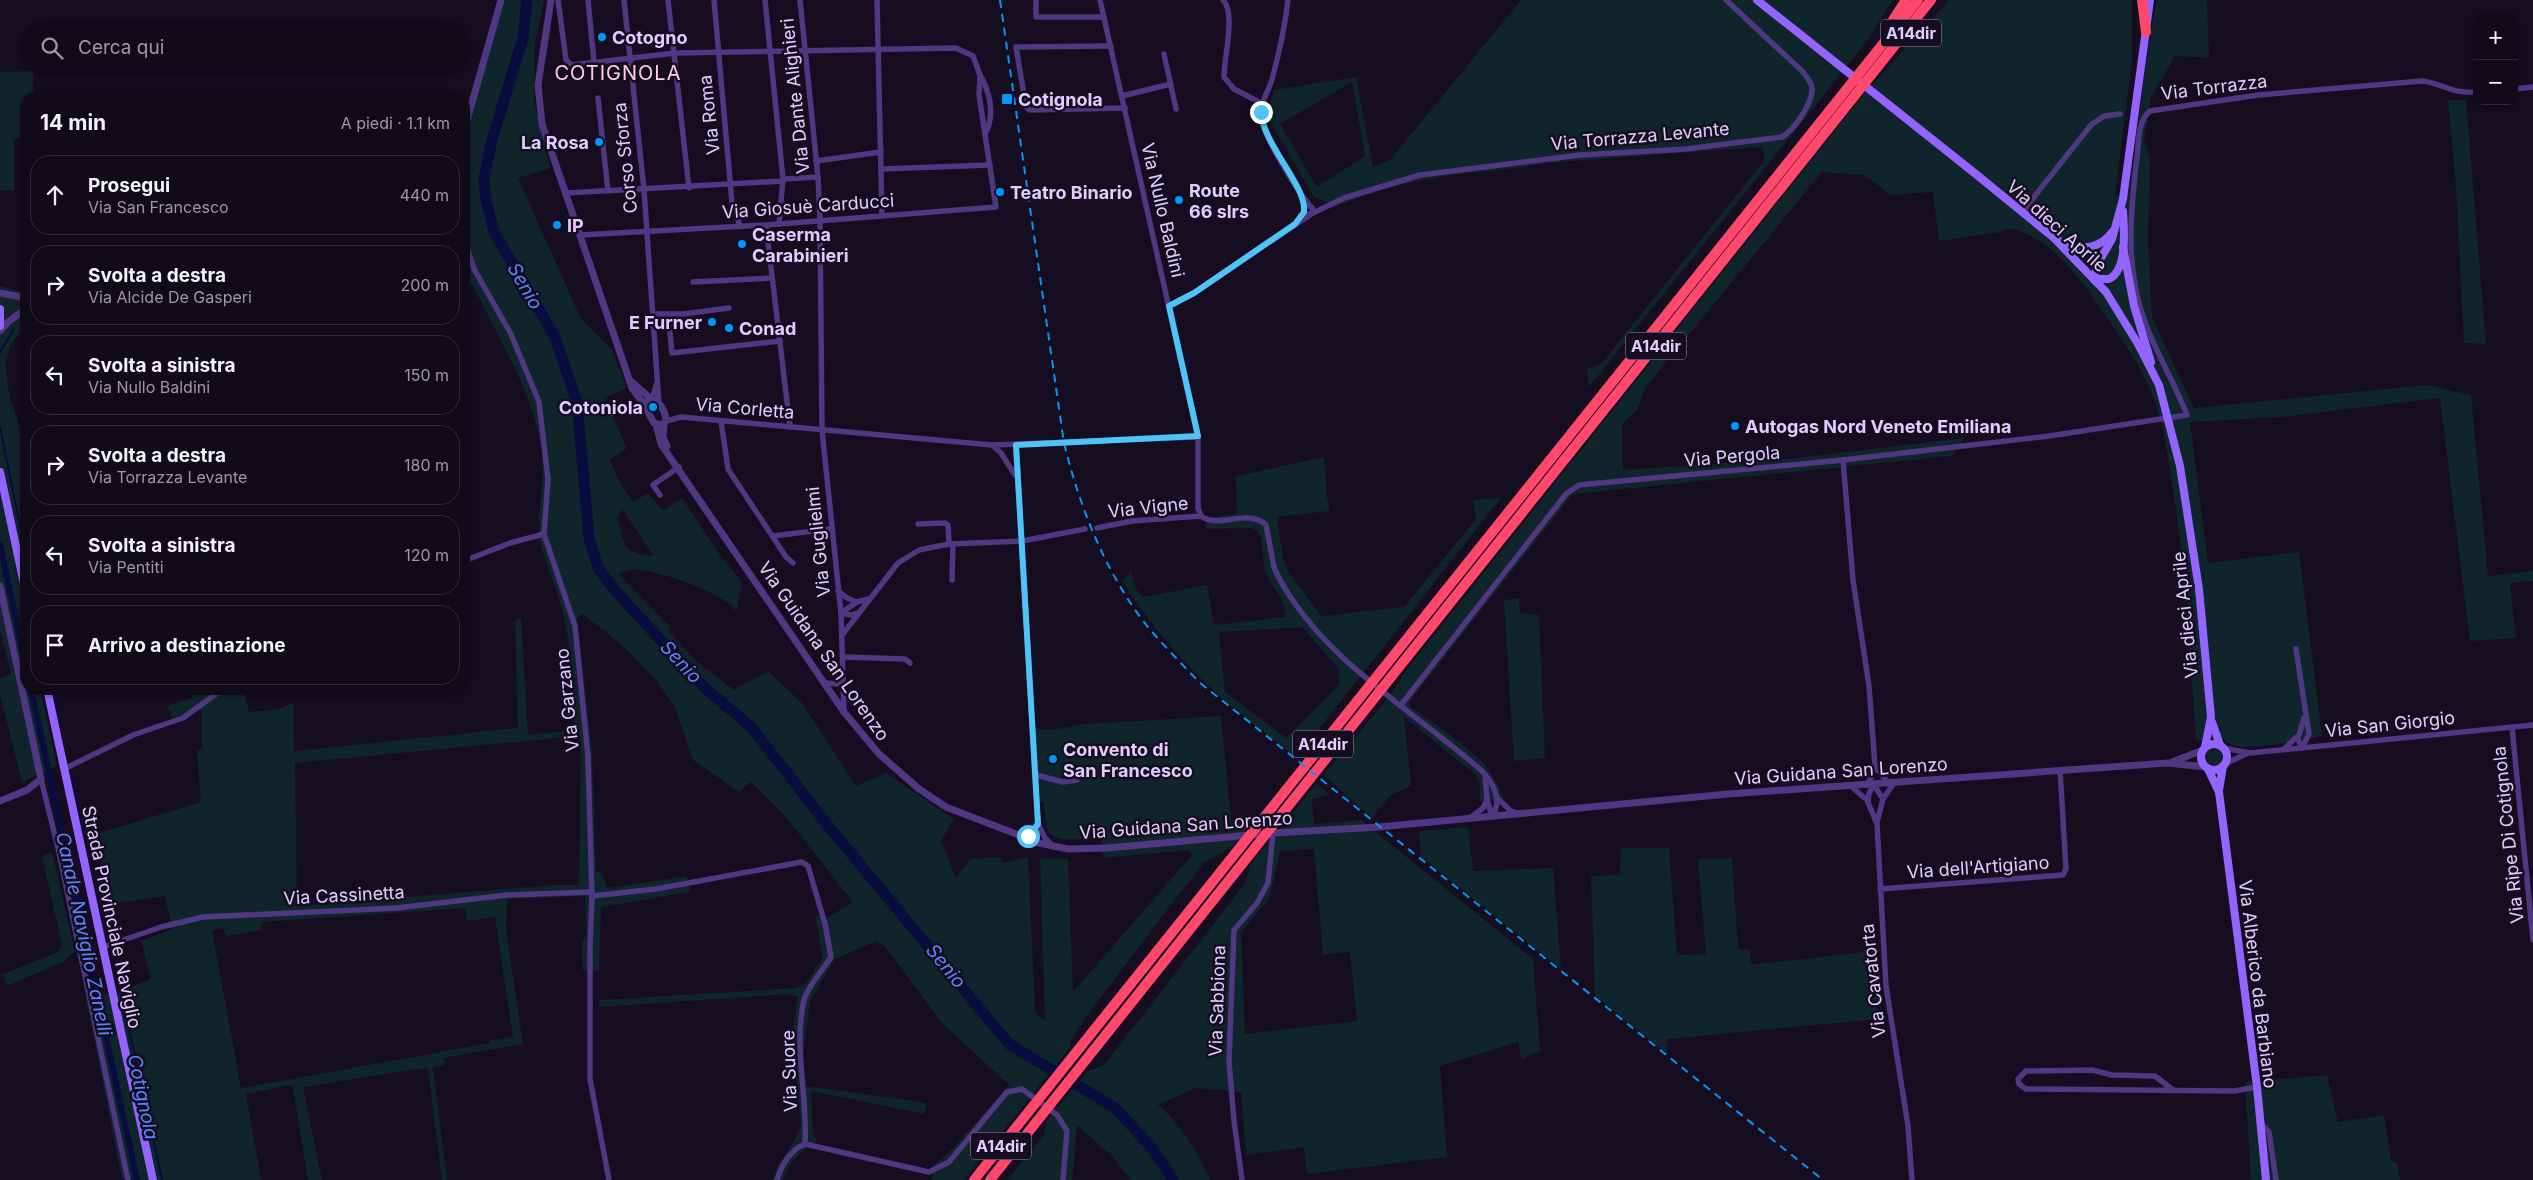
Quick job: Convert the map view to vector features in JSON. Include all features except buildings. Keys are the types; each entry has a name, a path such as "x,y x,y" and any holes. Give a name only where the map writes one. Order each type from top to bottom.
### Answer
{"highway":[{"name":"A14dir","path":"1826,115 1906,0"},
{"name":"A14dir","path":"974,1180 1918,0"},
{"name":"A14dir","path":"990,1180 1931,0"},
{"name":"A14dir","path":"1881,63 1912,31 1937,0"},
{"path":"2142,0 2146,32"}],"main road":[{"name":"Via dieci Aprile","path":"1756,0 2054,238 2094,279 2138,344 2159,385 2180,466 2199,589 2211,717 2221,747"},
{"path":"2123,199 2123,247 2120,265 2115,275 2109,279 2094,279 2098,263 2112,239 2123,199 2150,0"},
{"path":"2054,238 2073,247 2091,247 2102,242 2116,226"},
{"path":"2123,247 2134,306 2159,385"},
{"path":"0,309 0,326"},
{"path":"0,472 20,565"},
{"name":"Strada Provinciale Naviglio","path":"48,695 153,1180"},
{"name":"Via dieci Aprile","path":"2204,749 2211,717"},
{"path":"2212,744 2221,747 2227,755 2224,765 2216,770 2207,768 2201,757 2204,749 2212,744"},
{"name":"Via Alberico da Barbiano","path":"2224,765 2219,792 2257,1087 2266,1180"},
{"name":"Via Alberico da Barbiano","path":"2207,768 2219,792"}],"street":[{"path":"470,110 501,0"},
{"path":"551,0 540,68 539,103 542,124 634,392 645,406 652,399 658,379"},
{"path":"558,0 566,60 572,65 675,53 718,51 956,48 967,51 973,56 986,86 990,107 990,124 985,133 990,165 882,169"},
{"path":"588,0 594,62"},
{"name":"Corso Sforza","path":"624,0 644,190 659,404"},
{"path":"668,0 689,188"},
{"name":"Via Roma","path":"714,0 732,203 740,226"},
{"path":"766,0 783,180 779,224"},
{"name":"Via Dante Alighieri","path":"800,0 818,177 822,430"},
{"path":"877,0 882,216"},
{"path":"1036,0 1036,17 1104,17"},
{"name":"Via Nullo Baldini","path":"1100,0 1198,436 1198,508 1201,516"},
{"path":"1223,0 1230,15 1224,77 1234,90 1263,104"},
{"path":"1169,306 1194,293 1295,224 1308,210 1264,129 1261,112 1272,79 1288,0"},
{"name":"Via Torrazza Levante","path":"1308,210 1324,207 1344,198 1420,175 1580,155 1686,149 1782,137 1791,130 1810,100 1812,85 1802,71 1726,0"},
{"path":"1111,46 1016,47 1026,107 1030,110 1125,108"},
{"path":"1164,54 1176,109"},
{"name":"Via Torrazza","path":"2188,415 2146,324 2136,290 2131,258 2132,196 2142,124 2146,114 2154,110 2258,95 2422,81 2435,83 2460,93 2473,92"},
{"path":"1122,96 1171,84"},
{"path":"2518,89 2533,88"},
{"path":"598,98 608,192"},
{"path":"2022,212 2091,125 2104,116 2120,114"},
{"path":"816,161 881,152"},
{"name":"Via Giosuè Carducci","path":"580,235 766,225 996,207 990,165"},
{"path":"566,193 689,188 818,177"},
{"path":"766,225 790,427"},
{"name":"Via Garzano","path":"470,258 474,270 511,334 539,402 548,480 544,534 575,626 588,757 592,894 590,1079 609,1180"},
{"path":"694,282 772,278"},
{"path":"0,293 20,297"},
{"path":"653,314 729,308"},
{"path":"0,331 20,313"},
{"path":"668,314 672,353 780,341"},
{"path":"630,380 642,393 659,404 663,411 665,422 663,437 674,459"},
{"name":"Via Guidana San Lorenzo","path":"645,406 656,424 658,439 674,459 844,712 879,754 918,789 946,807 1021,837 1053,846 1107,848 1273,833 1379,827 1728,794 1852,787 2167,763"},
{"path":"663,411 682,417"},
{"name":"Via Pergola","path":"1401,705 1571,489 1588,484 1843,460 2169,419 2188,415"},
{"name":"Via Corletta","path":"665,422 682,417 992,445 1198,436"},
{"path":"721,421 728,469 786,557 793,563"},
{"path":"656,424 665,422"},
{"name":"Via Guglielmi","path":"822,430 830,528 842,635 844,712"},
{"path":"992,445 1001,453 1016,476"},
{"path":"1016,445 1016,476 1033,712 1038,824 1045,838 1053,846"},
{"path":"1843,460 1855,595 1869,686 1875,766 1872,778 1866,786"},
{"path":"660,495 653,484 678,467"},
{"name":"Via Vigne","path":"1098,528 1132,521 1201,516 1208,520 1247,517 1262,521 1268,529 1274,567 1293,601 1334,651 1485,775"},
{"path":"918,524 945,523 948,526 951,544 952,580"},
{"path":"773,536 830,528"},
{"path":"842,635 904,558 919,550 951,544 1022,541 1085,529"},
{"path":"470,559 510,543 544,534"},
{"path":"0,586 20,680"},
{"path":"838,591 847,598 857,602"},
{"path":"840,612 872,596"},
{"path":"840,612 851,616 860,611"},
{"path":"2296,649 2304,716 2311,740 2320,747"},
{"path":"843,657 905,659 910,663"},
{"path":"825,683 838,684 844,668"},
{"path":"23,695 58,848 128,1180"},
{"path":"64,769 132,735 183,718 215,695"},
{"path":"2282,750 2297,738 2302,731 2304,716"},
{"name":"Via San Giorgio","path":"2221,747 2250,753 2533,725"},
{"name":"Via Ripe Di Cotignola","path":"2512,727 2533,940"},
{"path":"2302,748 2309,734"},
{"path":"2297,738 2302,748"},
{"path":"2167,763 2204,749"},
{"name":"Via San Giorgio","path":"2224,765 2250,753"},
{"path":"2167,763 2207,768"},
{"path":"1875,766 1892,784 1883,800 1877,824"},
{"name":"Via dell'Artigiano","path":"1880,889 2063,875 2066,869 2060,770"},
{"path":"1036,775 1063,782 1077,780"},
{"path":"1485,775 1494,786 1497,798 1496,811 1492,816"},
{"path":"1485,775 1486,800 1492,816"},
{"path":"0,801 26,790 41,779"},
{"path":"1868,802 1869,793 1874,785 1883,800"},
{"name":"Via Cavatorta","path":"1852,787 1868,802 1877,824 1886,986 1908,1126 1912,1180"},
{"path":"1497,798 1511,811 1517,813"},
{"path":"1470,818 1483,808 1486,800"},
{"path":"1021,837 1030,834 1038,824"},
{"name":"Via Sabbiona","path":"1242,1180 1234,1121 1229,1061 1234,930 1257,903 1268,882 1273,833"},
{"name":"Via Cassinetta","path":"103,947 161,927 203,917 397,908 507,895 592,894 656,889 802,862"},
{"name":"Via Suore","path":"802,862 808,866 825,924 831,957 804,999 800,1039 806,1119 804,1144"},
{"path":"2173,1090 2155,1076 2112,1075 2092,1070 2026,1071 2018,1079 2021,1086 2026,1089 2234,1091 2257,1087"},
{"path":"777,1180 781,1168 797,1147 804,1144 930,1172 949,1162 1007,1092 1022,1089 1057,1115 1067,1130 1063,1180"},
{"path":"2259,1121 2269,1132 2276,1180"}],"shaded area":[{"path":"503,0 544,0 535,43 534,102 550,168 518,178 581,319 612,350 627,388 604,398 627,448 610,460 619,481 633,502 648,493 663,511 682,498 720,555 742,582 736,611 719,597 705,590 658,573 634,570 619,574 670,627 668,630 697,662 734,690 768,671 802,703 856,786 886,773 954,819 941,841 956,878 970,859 1000,857 1003,863 1028,857 1035,1012 1045,1021 1040,858 1068,859 1073,992 1192,855 1189,850 1103,858 1101,837 1064,839 1052,835 1046,823 1044,802 1037,802 1034,728 1051,730 1086,724 1221,716 1231,822 1252,819 1238,840 1220,854 1204,862 1087,1015 1070,1042 1071,1046 964,1180 932,1180 934,1165 953,1148 1009,1085 941,1022 885,946 877,941 835,959 810,1001 803,1057 806,1086 927,1103 924,1114 811,1091 813,1133 817,1141 796,1158 783,1180 772,1180 801,1126 792,1034 798,997 788,994 599,1007 600,1000 796,988 806,982 823,958 815,916 829,917 853,902 785,816 751,782 739,792 693,760 675,707 656,680 623,646 583,614 577,617 592,751 596,871 602,873 607,888 687,876 690,892 601,907 599,970 583,971 582,940 586,937 585,896 507,899 506,930 523,1044 443,1058 445,1065 433,1067 447,1180 442,1180 428,1069 424,1068 303,1087 322,1180 308,1180 293,1087 290,1085 246,1094 261,1180 132,1180 131,1177 122,1179 86,999 126,989 151,979 141,941 172,929 165,896 109,904 96,834 201,802 197,751 202,749 201,710 172,717 167,706 192,698 192,695 245,695 249,712 280,709 293,702 294,751 518,728 515,620 521,618 528,735 575,730 573,680 566,630 559,598 540,540 539,518 543,464 538,430 514,366 473,285 470,285 470,120","holes":["623,510 653,555 634,552 626,546 617,517","578,736 581,745 579,885 553,885 297,906 295,763","465,908 467,921 495,917 513,1037 490,1040 490,1043 241,1088 212,931 223,928 226,936 261,930 262,922"]},
{"path":"1521,0 1893,0 1867,41 1589,387 1587,369 1601,364 1764,161 1764,151 1760,147 1548,163 1459,174 1404,184 1336,206 1314,197 1267,116 1274,90 1356,77 1373,167 1390,160","holes":["1352,82 1365,156 1317,187 1280,124"]},
{"path":"1949,0 2132,0 2132,60 2115,195 2129,193 2150,34 2157,0 2207,0 2209,58 2175,56 2151,98 2144,139 2150,159 2148,240 2152,317 2194,408 2427,385 2471,395 2488,576 2533,571 2533,581 2510,583 2516,638 2470,641 2440,398 2281,417 2190,422 2208,563 2299,552 2322,736 2274,745 2245,747 2232,745 2223,739 2196,740 2182,557 2165,441 2150,389 2124,343 2078,277 2047,246 2035,238 2009,228 2002,232 1939,241 1933,192 1890,195 1865,175 1822,172 1645,388 1637,410 1622,424 1623,470 1788,459 1964,438 1952,456 1573,494 1409,702 1410,707 1452,736 1482,762 1495,780 1504,800 1480,801 1480,784 1477,776 1404,717 1411,786 1391,795 1372,818 1324,775 1386,700 1411,664 1863,95"},
{"path":"20,71 20,75 33,75 33,90 20,90 20,138 14,139 14,190 0,191 0,72"},
{"path":"2448,100 2466,100 2486,344 2464,343 2456,187"},
{"path":"0,286 20,291 20,333 11,344 5,363 10,399 20,431 20,695 41,695 57,766 22,782 0,695 0,679 11,673 0,631"},
{"path":"1324,457 1330,511 1277,517 1283,558 1288,571 1321,616 1404,607 1476,519 1473,500 1501,498 1296,758 1218,695 1191,669 1154,627 1122,581 1131,571 1135,588 1143,597 1207,585 1214,625 1285,617 1285,610 1281,599 1265,570 1258,531 1252,528 1206,529 1207,518 1237,514 1236,476","holes":["1302,627 1338,668 1340,684 1286,738 1225,692 1219,632"]},
{"path":"1519,598 1520,613 1539,615 1545,758 1514,761 1504,600"},
{"path":"2211,749 2217,749 2222,754 2220,763 2211,765 2206,760 2206,754"},
{"path":"1317,783 1330,795 1312,799 1314,824 1361,820 1533,959 1540,1051 1521,1060 1518,1042 1440,1066 1447,1157 1307,1174 1304,1147 1246,1155 1241,1092 1195,1088 1158,1105 1188,1139 1210,1180 1131,1180 1112,1156 1077,1125 1072,1180 1007,1180 1044,1135 1046,1121 1088,1071 1104,1065 1246,882 1250,865","holes":["1314,849 1323,955 1350,952 1357,1021 1245,1034 1241,932 1269,899 1280,851"]},
{"path":"1468,827 1473,871 1553,868 1561,969 1421,857 1419,831"},
{"path":"1621,848 1669,848 1677,955 1706,954 1698,859 1732,858 1738,949 1750,950 1751,965 1871,951 1879,1019 1667,1039 1667,1054 1595,996 1591,876 1620,875"},
{"path":"52,852 75,951 63,962 7,986 3,974 58,952 62,945 42,856"},
{"path":"2327,1075 2338,1122 2384,1115 2391,1161 2397,1162 2400,1180 2251,1180 2245,1082"}],"waterway":[{"name":"Senio","path":"527,0 523,38 492,140 484,178 486,200 494,232 555,337 577,402 589,538 598,568 619,595 704,687 752,728 830,828 1009,1044 1115,1108 1151,1147 1173,1180"},
{"name":"Cotignola","path":"0,352 14,329"},
{"name":"Cotignola","path":"0,427 20,526"},
{"name":"Canale Naviglio Zanelli","path":"0,544 20,638"},
{"name":"Canale Naviglio Zanelli","path":"32,695 137,1180"},
{"name":"Cotignola","path":"55,695 60,721"},
{"name":"Cotignola","path":"73,779 110,942"},
{"name":"Cotignola","path":"111,947 162,1180"}],"railway":[{"path":"1000,0 1064,443 1070,467 1096,539 1106,562 1132,605 1153,633 1199,682 1823,1180"}],"place":[{"name":"Cotogno","path":"602,37"},
{"name":"Cotignola","path":"1007,99"},
{"name":"La Rosa","path":"599,142"},
{"name":"Teatro Binario","path":"1000,192"},
{"name":"Route 66 slrs","path":"1179,200"},
{"name":"IP","path":"557,225"},
{"name":"Caserma Carabinieri","path":"742,244"},
{"name":"E Furner","path":"712,322"},
{"name":"Conad","path":"729,328"},
{"name":"Cotoniola","path":"653,407"},
{"name":"Autogas Nord Veneto Emiliana","path":"1735,426"},
{"name":"Convento di San Francesco","path":"1053,759"}],"district":[{"name":"COTIGNOLA","path":"618,73"}],"route":[{"path":"1028,836 1038,824 1034,728 1016,476 1016,445 1198,436 1169,306 1194,293 1295,224 1304,212 1301,196 1264,129 1261,112"}]}
